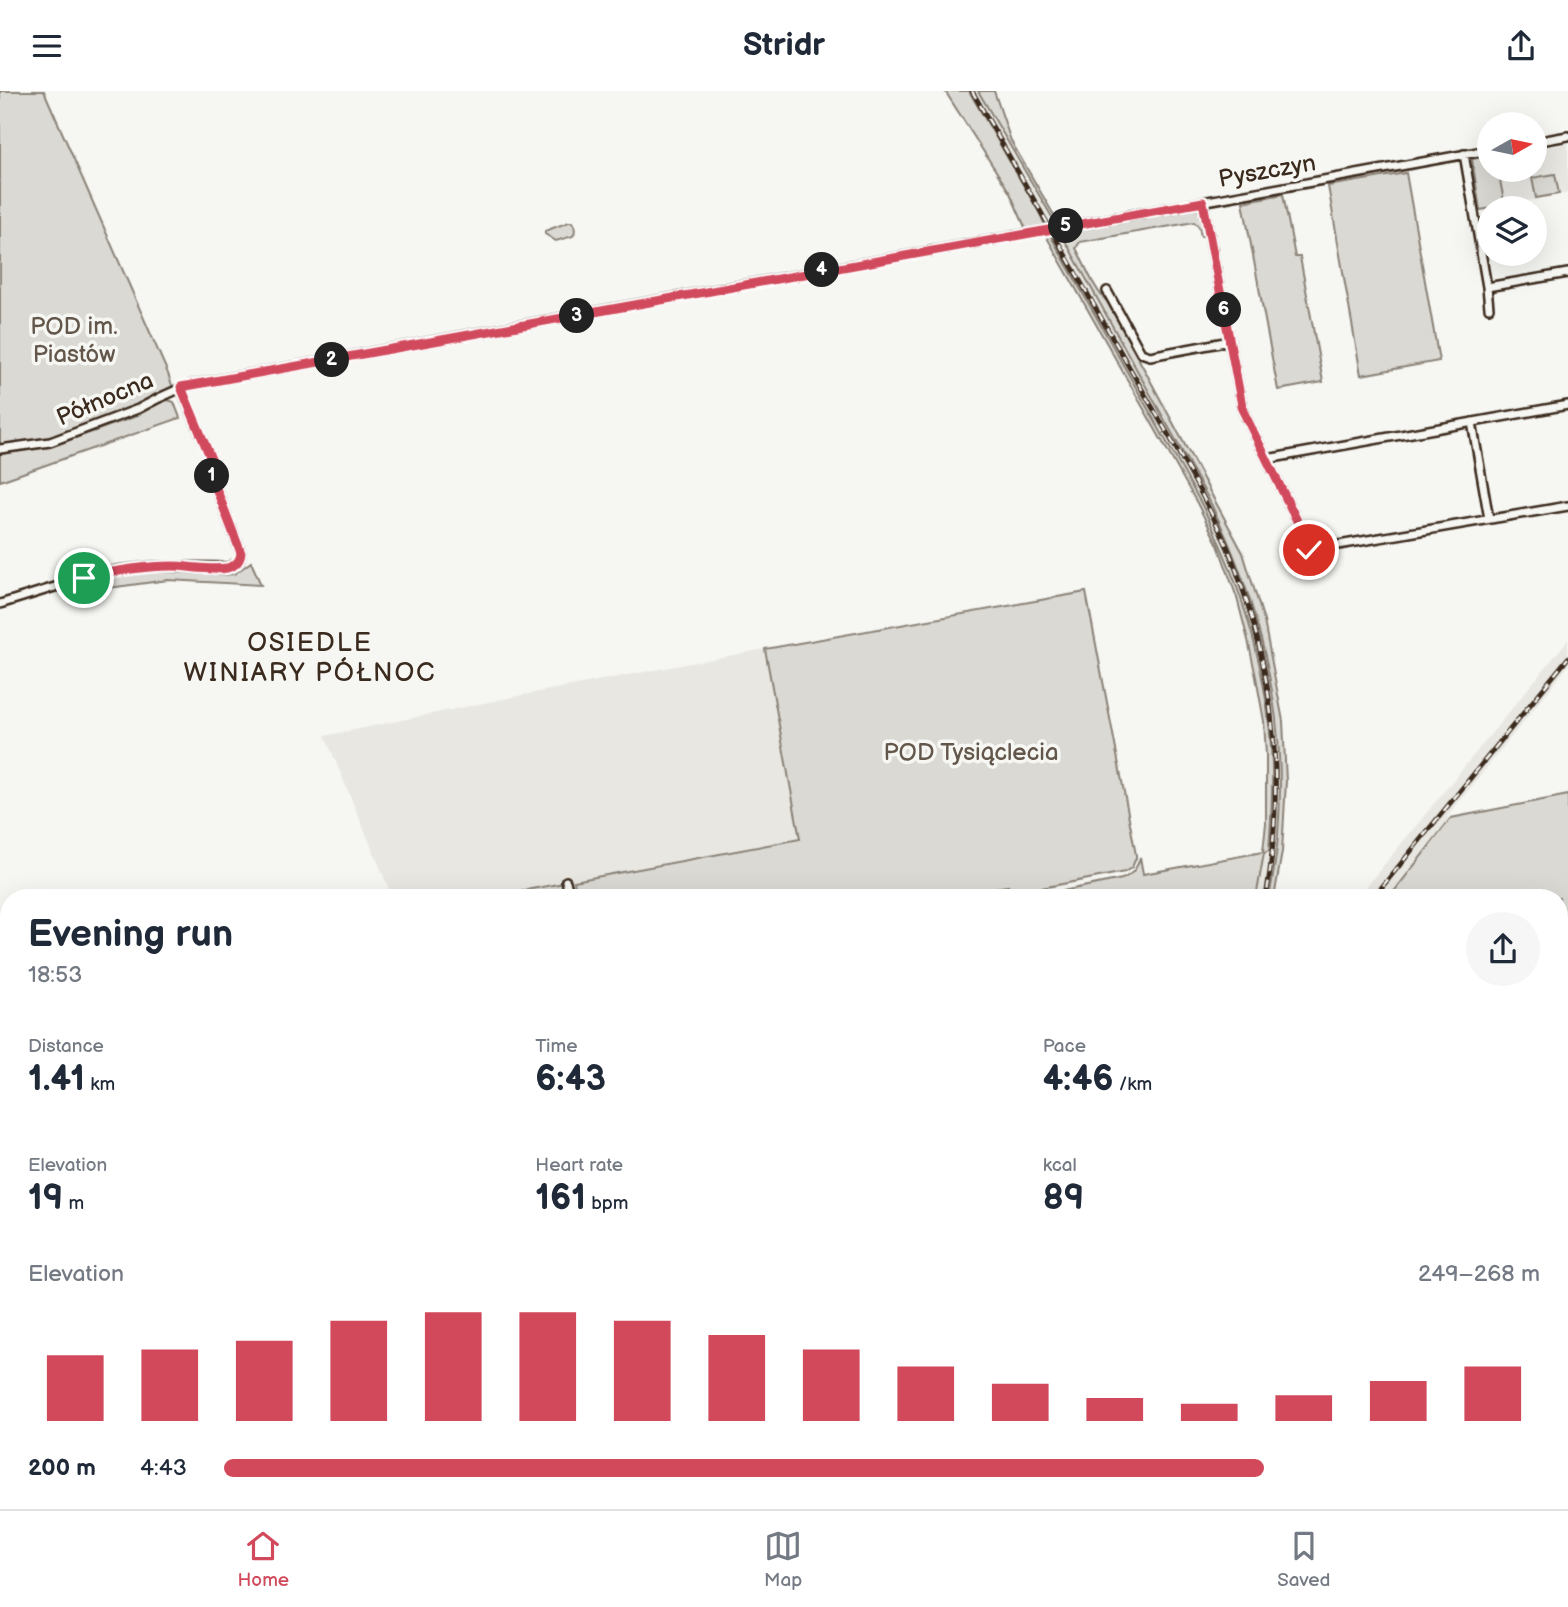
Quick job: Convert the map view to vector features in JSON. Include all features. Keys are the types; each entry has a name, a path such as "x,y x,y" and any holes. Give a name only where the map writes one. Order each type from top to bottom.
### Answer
{"street":[{"path":"1547,140 1568,136"},
{"name":"Pyszczyn","path":"1051,229 1477,152"},
{"path":"1464,154 1489,308"},
{"path":"1203,202 1243,411 1309,550 1568,506"},
{"name":"Północna","path":"0,449 50,442 138,409 181,387 1051,229"},
{"path":"1487,287 1568,273"},
{"path":"1107,292 1141,352 1150,356 1230,341"},
{"path":"0,604 117,570 154,566 229,567 240,559 241,553 211,475 211,459 181,387"},
{"path":"1266,459 1568,405"},
{"path":"1472,422 1489,519"},
{"path":"566,881 568,889"}],"shaded area":[{"path":"969,91 978,91 1056,224 1046,227"},
{"path":"1568,143 1568,193 1547,197 1483,196 1486,182 1547,182 1547,147"},
{"path":"1059,231 1208,498 1229,542 1251,604 1273,696 1279,763 1278,834 1270,889 1258,889 1264,852 1269,851 1273,802 1269,726 1260,666 1244,607 1222,545 1201,503 1049,233"},
{"path":"1568,640 1568,666 1447,817 1451,818 1396,889 1364,889"},
{"path":"765,649 800,839 531,889 389,889 325,736"}],"green space":[{"name":"POD im. Piastów","path":"0,91 44,91 173,388 132,409 51,438 0,446"},
{"path":"945,91 969,91 1046,227 1029,230 1025,227 1010,193"},
{"path":"978,91 994,91 1011,141 1058,222 1056,224"},
{"path":"1477,158 1477,182 1500,182 1503,196 1478,196 1472,159"},
{"path":"1406,173 1439,361 1361,375 1328,186"},
{"path":"1555,174 1559,194 1536,196 1533,182 1547,182 1547,175"},
{"path":"1283,194 1295,257 1300,257 1323,382 1278,390 1243,202"},
{"path":"1196,209 1200,212 1205,236 1201,236 1199,227 1194,222 1080,242 1076,248 1094,284 1108,302 1243,553 1264,621 1283,721 1286,781 1282,852 1276,889 1271,889 1277,842 1279,747 1274,704 1256,619 1226,537 1208,498 1063,237 1069,236 1070,232"},
{"path":"572,222 574,227 573,236 556,241 545,234 545,231"},
{"path":"1049,233 1201,503 1241,598 1259,663 1270,730 1272,808 1269,851 1264,853 1258,889 1073,889 1122,879 1134,870 1140,857 1143,874 1263,852 1266,823 1266,755 1264,721 1248,640 1237,598 1218,545 1045,234"},
{"path":"168,400 174,402 180,418 0,481 0,454 53,446 134,417"},
{"path":"251,562 261,585 168,580 61,592 119,574 156,571 234,574"},
{"name":"POD Tysiąclecia","path":"1086,592 1136,855 1132,867 1125,872 1036,889 1009,889 1008,886 989,889 575,889 574,881 800,839 765,649"},
{"path":"1568,795 1568,889 1396,889 1451,818"},
{"path":"564,883 565,889 531,889"}],"railway":[{"path":"972,91 1190,473 1215,520 1234,565 1265,672 1274,747 1274,822 1267,889"},
{"path":"1380,889 1568,658"}],"district":[{"name":"OSIEDLE WINIARY PÓŁNOC","path":"310,658"}],"route":[{"path":"84,578 135,567 224,568 235,565 240,559 241,553 211,475 211,459 181,387 1203,202 1243,411 1309,550"}]}
